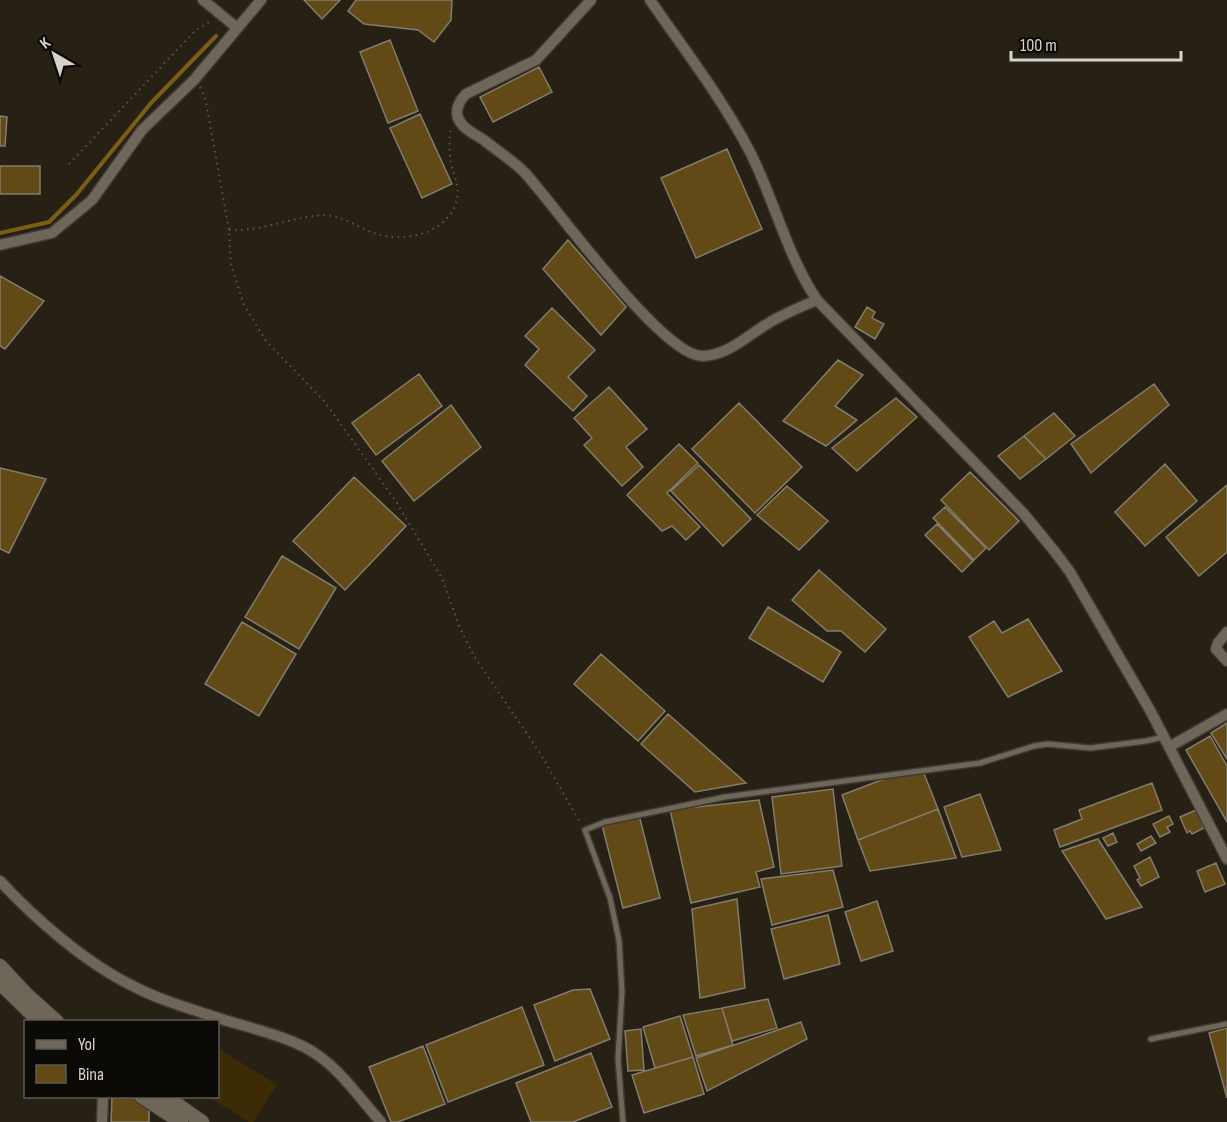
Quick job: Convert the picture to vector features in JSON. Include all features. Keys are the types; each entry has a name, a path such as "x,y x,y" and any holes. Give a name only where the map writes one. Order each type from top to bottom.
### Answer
{"street":[{"path":"203,0 236,27"},
{"path":"0,245 52,233 92,200 142,130 194,80 236,27 261,0"},
{"path":"591,0 536,60 466,93 458,102 458,117 468,131 483,139 524,171 593,257 649,321 687,351 701,357 728,350 769,323 817,300"},
{"path":"650,0 721,103 749,151 801,272 817,300 1024,514 1070,572 1164,736 1227,859"},
{"path":"1227,632 1216,649 1227,661"},
{"path":"1169,747 1227,714"},
{"path":"0,880 25,907 58,936 130,985 168,1001 288,1041 319,1056 331,1066 381,1122"},
{"path":"0,966 55,1020"},
{"path":"0,983 38,1020"},
{"path":"102,1122 103,1098"},
{"path":"144,1098 181,1122"},
{"path":"168,1098 202,1122"}],"lane":[{"path":"623,1122 618,1059 622,992 619,940 610,898 585,830 604,822 725,797 980,763 1034,746 1048,744 1090,748 1146,741 1164,736"},
{"path":"1151,1039 1227,1024"}],"path":[{"path":"69,164 196,30 222,14"},
{"path":"194,80 205,97 229,230 229,248 236,284 253,323 279,356 325,402 395,500 438,571 459,626 474,656 540,753 585,830"},
{"path":"229,230 251,229 327,215 343,218 374,233 392,237 412,236 434,230 447,219 458,194 449,143 452,125 458,117"}],"shaded area":[{"path":"219,1049 277,1085 253,1122 249,1122 211,1098 219,1098"}],"building":[{"path":"304,0 340,0 322,19"},
{"path":"356,0 452,0 451,20 434,42 418,30 364,24 348,11"},
{"path":"390,40 418,111 388,123 360,52"},
{"path":"539,67 552,92 493,122 480,97"},
{"path":"420,114 452,184 422,198 390,128"},
{"path":"0,116 7,117 5,146 0,146"},
{"path":"727,149 762,229 696,258 661,178"},
{"path":"0,166 40,166 40,194 0,194"},
{"path":"568,240 626,307 601,335 543,269"},
{"path":"0,276 44,301 5,349 0,346"},
{"path":"867,307 875,312 872,318 884,324 875,339 855,327"},
{"path":"552,308 595,350 568,377 587,396 573,411 525,365 539,349 525,336"},
{"path":"838,360 863,375 835,406 857,420 826,446 783,421"},
{"path":"419,374 442,406 376,455 352,423"},
{"path":"1154,384 1169,405 1091,473 1071,444"},
{"path":"609,387 647,429 626,447 643,467 622,486 584,445 592,438 574,418"},
{"path":"896,398 917,417 857,471 832,448"},
{"path":"739,403 802,467 755,513 692,449"},
{"path":"451,405 481,447 414,501 382,461"},
{"path":"1054,413 1075,436 1046,459 1024,436"},
{"path":"1024,436 1046,459 1020,479 998,456"},
{"path":"679,444 698,463 667,493 700,527 686,540 672,526 662,531 627,495"},
{"path":"1165,464 1197,501 1145,546 1115,512"},
{"path":"699,465 751,519 723,546 671,491"},
{"path":"0,468 46,479 9,553 0,549"},
{"path":"970,472 1019,521 989,550 941,500"},
{"path":"354,477 406,526 345,590 293,541"},
{"path":"1227,485 1227,552 1199,576 1166,537"},
{"path":"787,486 828,521 799,550 757,515"},
{"path":"945,507 986,548 974,560 933,518"},
{"path":"937,524 973,561 962,572 925,535"},
{"path":"282,556 336,588 299,649 245,617"},
{"path":"819,570 886,629 865,652 841,631 827,631 792,600"},
{"path":"768,607 841,652 823,682 749,638"},
{"path":"1028,619 1062,671 1008,697 969,637 994,621 1002,633"},
{"path":"242,622 296,654 259,716 205,684"},
{"path":"601,654 665,711 638,741 574,684"},
{"path":"668,714 746,783 695,792 641,744"},
{"path":"1227,723 1227,759 1211,733"},
{"path":"1210,736 1227,766 1227,822 1186,750"},
{"path":"923,771 938,809 858,840 842,795 897,774"},
{"path":"1152,783 1162,810 1060,847 1054,830 1082,819 1079,810"},
{"path":"833,789 842,866 781,874 772,797"},
{"path":"980,794 1001,850 962,857 944,807"},
{"path":"759,800 774,867 756,872 760,887 691,903 670,810"},
{"path":"938,809 956,858 870,871 858,840"},
{"path":"1196,810 1204,828 1192,834 1190,831 1187,833 1180,817"},
{"path":"639,815 660,898 623,908 602,825"},
{"path":"1169,816 1173,824 1167,827 1170,832 1160,837 1153,824"},
{"path":"1113,833 1117,842 1108,846 1103,838"},
{"path":"1151,836 1156,843 1141,851 1137,844"},
{"path":"1098,839 1142,907 1106,919 1062,851"},
{"path":"1150,857 1159,877 1141,886 1134,866"},
{"path":"1216,863 1225,884 1205,892 1197,871"},
{"path":"833,870 843,907 772,925 761,879"},
{"path":"737,899 745,988 700,998 692,909"},
{"path":"877,901 893,951 861,961 845,912"},
{"path":"828,915 840,964 784,979 771,929"},
{"path":"590,989 610,1039 555,1061 534,1005 573,990"},
{"path":"768,999 777,1028 732,1041 722,1008"},
{"path":"522,1007 544,1065 448,1102 426,1045"},
{"path":"722,1008 733,1045 696,1056 683,1015"},
{"path":"680,1016 693,1057 655,1068 643,1027"},
{"path":"801,1022 807,1039 707,1091 696,1058"},
{"path":"1227,1028 1227,1098 1209,1033"},
{"path":"641,1029 644,1070 628,1071 625,1031"},
{"path":"423,1046 445,1104 398,1122 391,1122 369,1067"},
{"path":"591,1053 612,1107 573,1122 531,1122 516,1083"},
{"path":"693,1057 704,1094 644,1113 632,1075"},
{"path":"112,1098 134,1098 149,1107 149,1122 111,1122"}],"waterway":[{"path":"0,233 49,222 76,195 151,103 216,36"}]}
